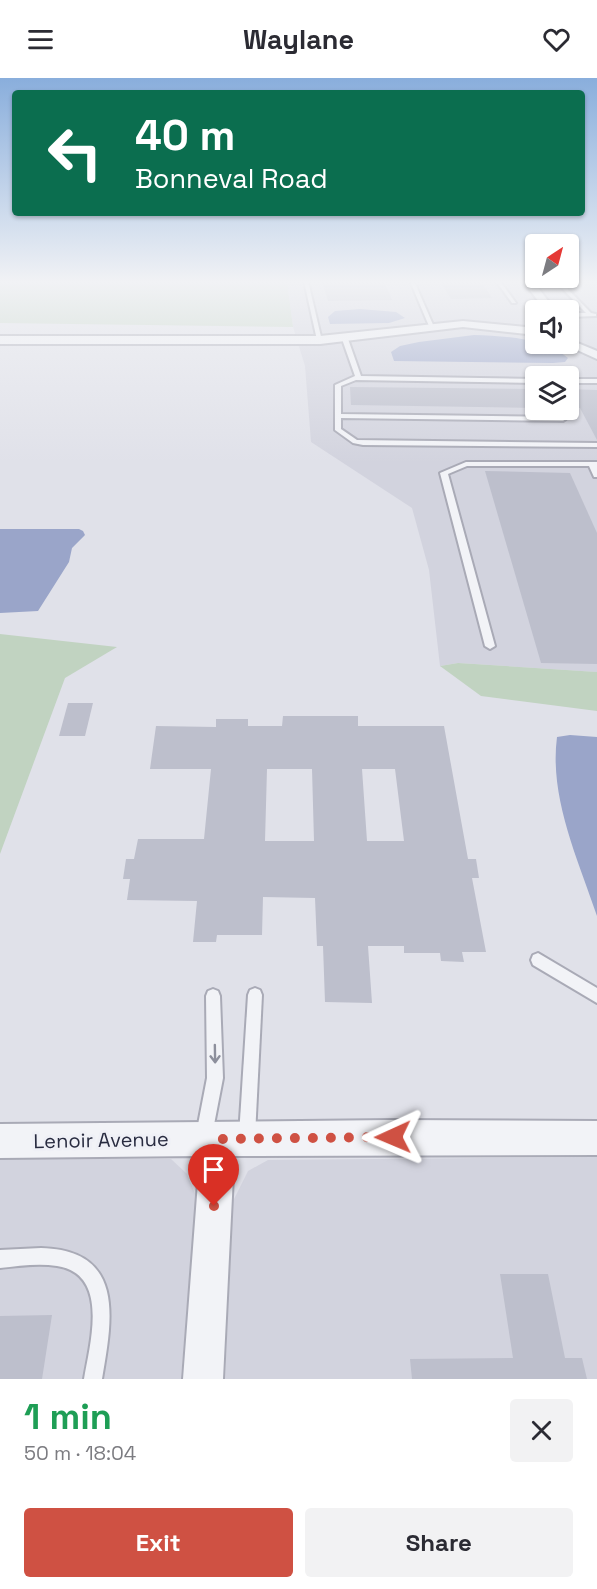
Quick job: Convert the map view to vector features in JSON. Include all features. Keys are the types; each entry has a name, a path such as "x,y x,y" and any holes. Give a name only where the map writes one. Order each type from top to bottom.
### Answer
{"street":[{"path":"579,347 597,355"},
{"name":"Lenoir Avenue","path":"0,1141 597,1138"},
{"path":"203,1379 223,1139"}],"lane":[{"path":"346,342 359,378"},
{"path":"525,381 359,378 338,385 338,430 355,442 363,443 597,445"},
{"path":"579,381 597,381"},
{"path":"338,416 525,418"},
{"path":"490,646 444,473 466,464 594,464 597,475"},
{"path":"538,960 597,996"},
{"path":"213,996 215,1078 223,1139"},
{"path":"223,1139 255,996"},
{"path":"0,1258 62,1258 83,1269 92,1280 100,1292 104,1306 93,1379"}],"shaded area":[{"path":"298,342 525,342 525,354 579,354 579,342 597,342 597,672 458,663 440,666 429,570 412,508 311,442 305,366"},
{"path":"597,1157 597,1379 225,1379 233,1201 248,1171 268,1160"},
{"path":"0,1159 171,1159 187,1174 196,1196 181,1379 0,1379"}],"green space":[{"path":"0,634 117,647 65,678 0,854"},
{"path":"458,663 597,672 597,711 481,696 440,666"}],"water":[{"path":"421,342 525,342 525,354 562,354 568,358 565,362 553,363 394,361 391,352 400,346"},
{"path":"0,529 79,529 85,535 72,548 69,562 38,611 0,613"},
{"path":"570,735 597,737 597,916 567,828 557,783 557,737"}],"building":[{"path":"350,387 525,389 525,408 351,405"},
{"path":"579,389 597,390 597,440 580,408"},
{"path":"485,471 570,473 597,533 597,664 541,663"},
{"path":"68,703 93,703 85,736 59,736"},
{"path":"283,716 358,716 358,726 444,726 468,859 476,859 479,878 472,878 486,952 462,952 464,962 441,961 440,953 404,953 404,946 368,946 372,1003 325,1002 323,946 317,946 315,898 263,897 262,935 217,935 216,942 193,942 197,901 127,900 130,879 123,879 126,859 134,859 138,839 204,839 211,769 150,769 156,726 216,727 216,719 248,719 248,726 282,726","holes":["267,769 312,769 314,841 265,841","362,769 395,769 404,841 367,841"]},
{"path":"500,1274 548,1274 565,1358 582,1358 587,1379 412,1379 410,1359 513,1358"},
{"path":"52,1315 42,1379 0,1379 0,1316"}],"route":[{"path":"214,1206 218,1139 393,1137"}]}
